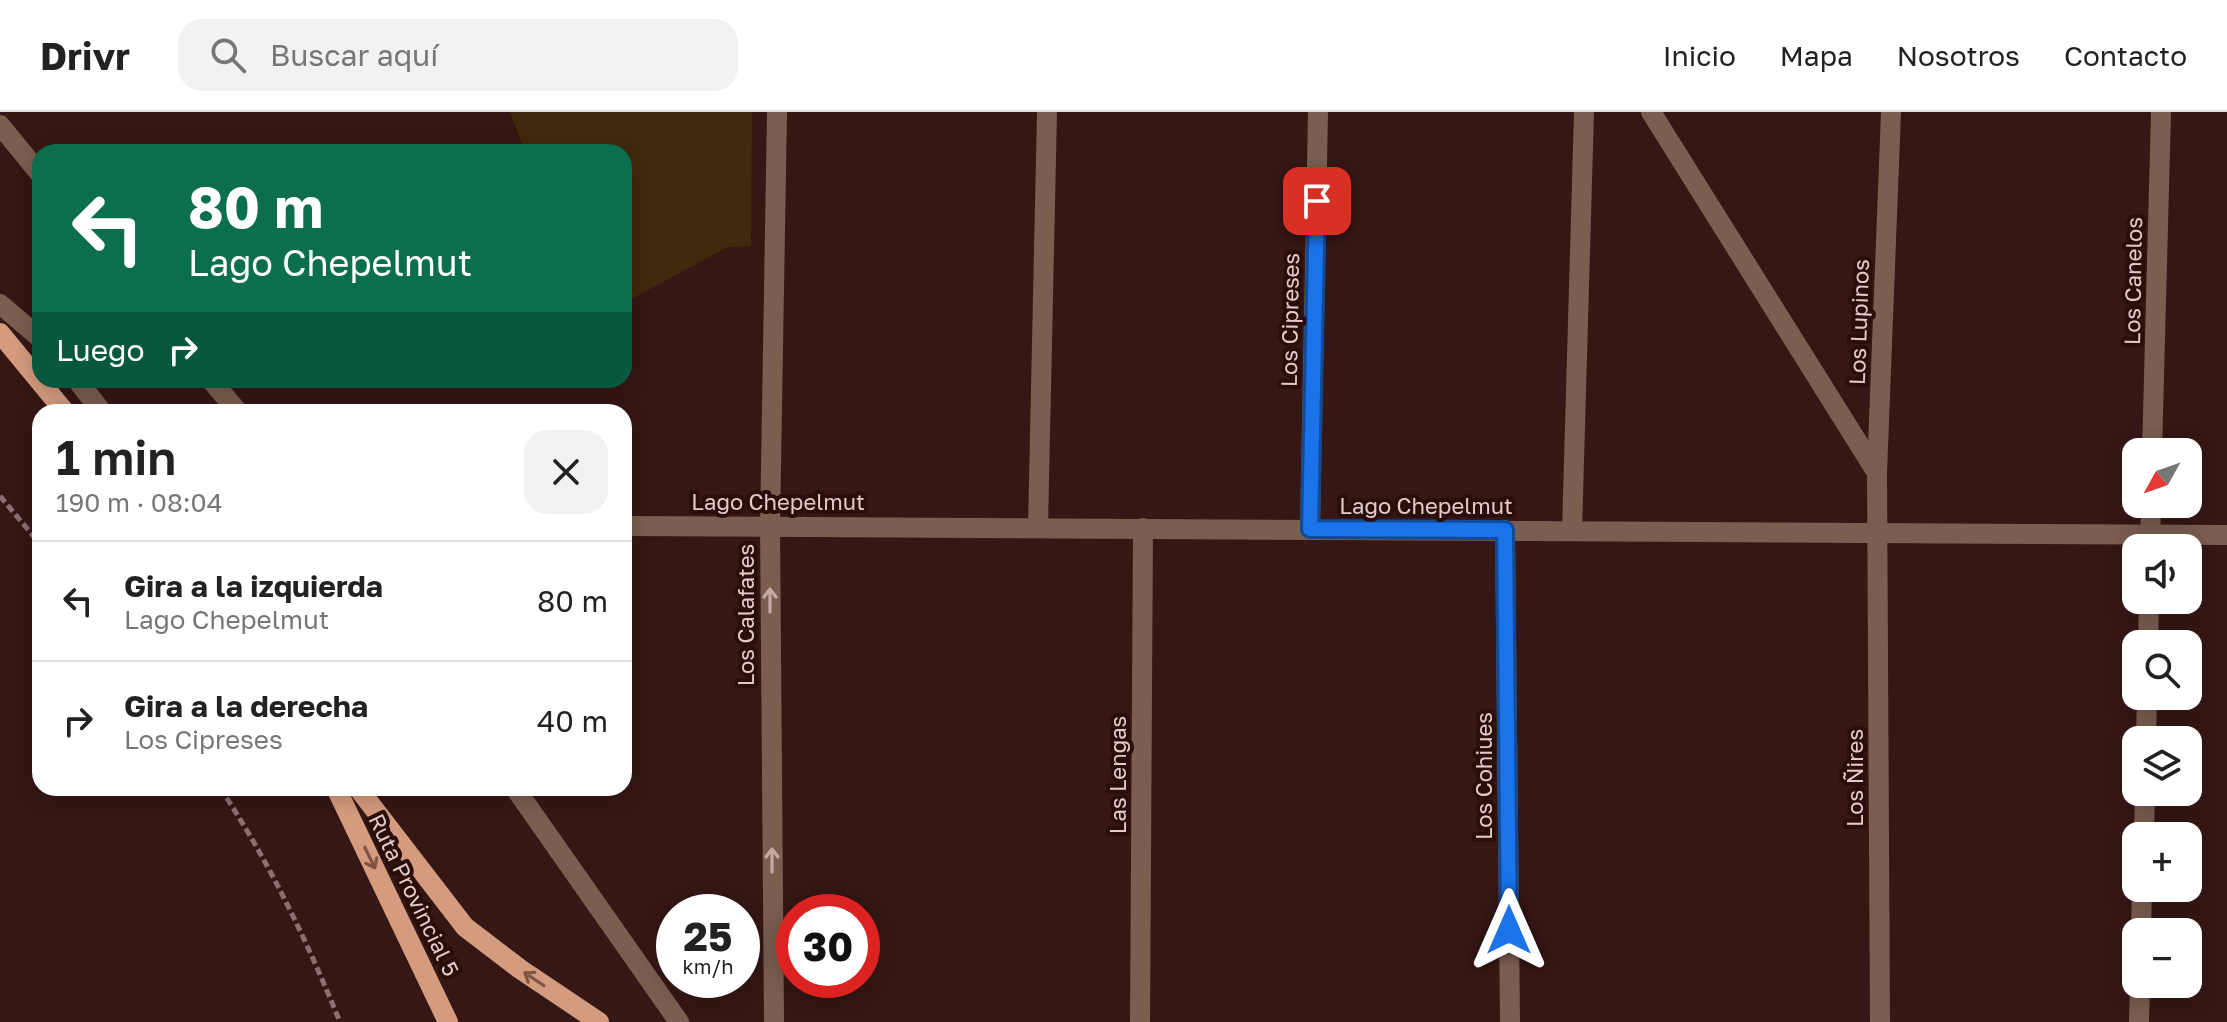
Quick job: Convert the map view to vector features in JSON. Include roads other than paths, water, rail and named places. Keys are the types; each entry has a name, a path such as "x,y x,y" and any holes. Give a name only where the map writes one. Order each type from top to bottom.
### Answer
{"main road":[{"path":"0,333 32,372"},
{"path":"45,388 58,404"},
{"name":"Ruta Provincial 5","path":"340,796 448,1022"},
{"name":"Ruta Provincial 5","path":"364,796 465,927 520,969 599,1022"}],"street":[{"name":"Los Calafates","path":"774,1022 770,526 777,112"},
{"path":"1038,527 1047,112"},
{"name":"Los Cipreses","path":"1310,529 1318,112"},
{"path":"1572,531 1584,112"},
{"path":"1651,112 1877,473"},
{"name":"Los Lupinos","path":"1877,533 1891,112"},
{"name":"Los Canelos","path":"2152,438 2161,112"},
{"path":"0,125 32,164"},
{"path":"0,304 32,331"},
{"path":"83,388 96,404"},
{"path":"218,388 231,404"},
{"name":"Lago Chepelmut","path":"632,526 1877,533 2122,540"},
{"name":"Las Lengas","path":"1140,1022 1143,528"},
{"name":"Los Cohiues","path":"1505,530 1510,1022"},
{"name":"Los Ñires","path":"1877,533 1880,1022"},
{"name":"Lago Chepelmut","path":"2202,537 2227,535"},
{"path":"521,796 679,1022"},
{"path":"2139,1022 2140,998"}]}
